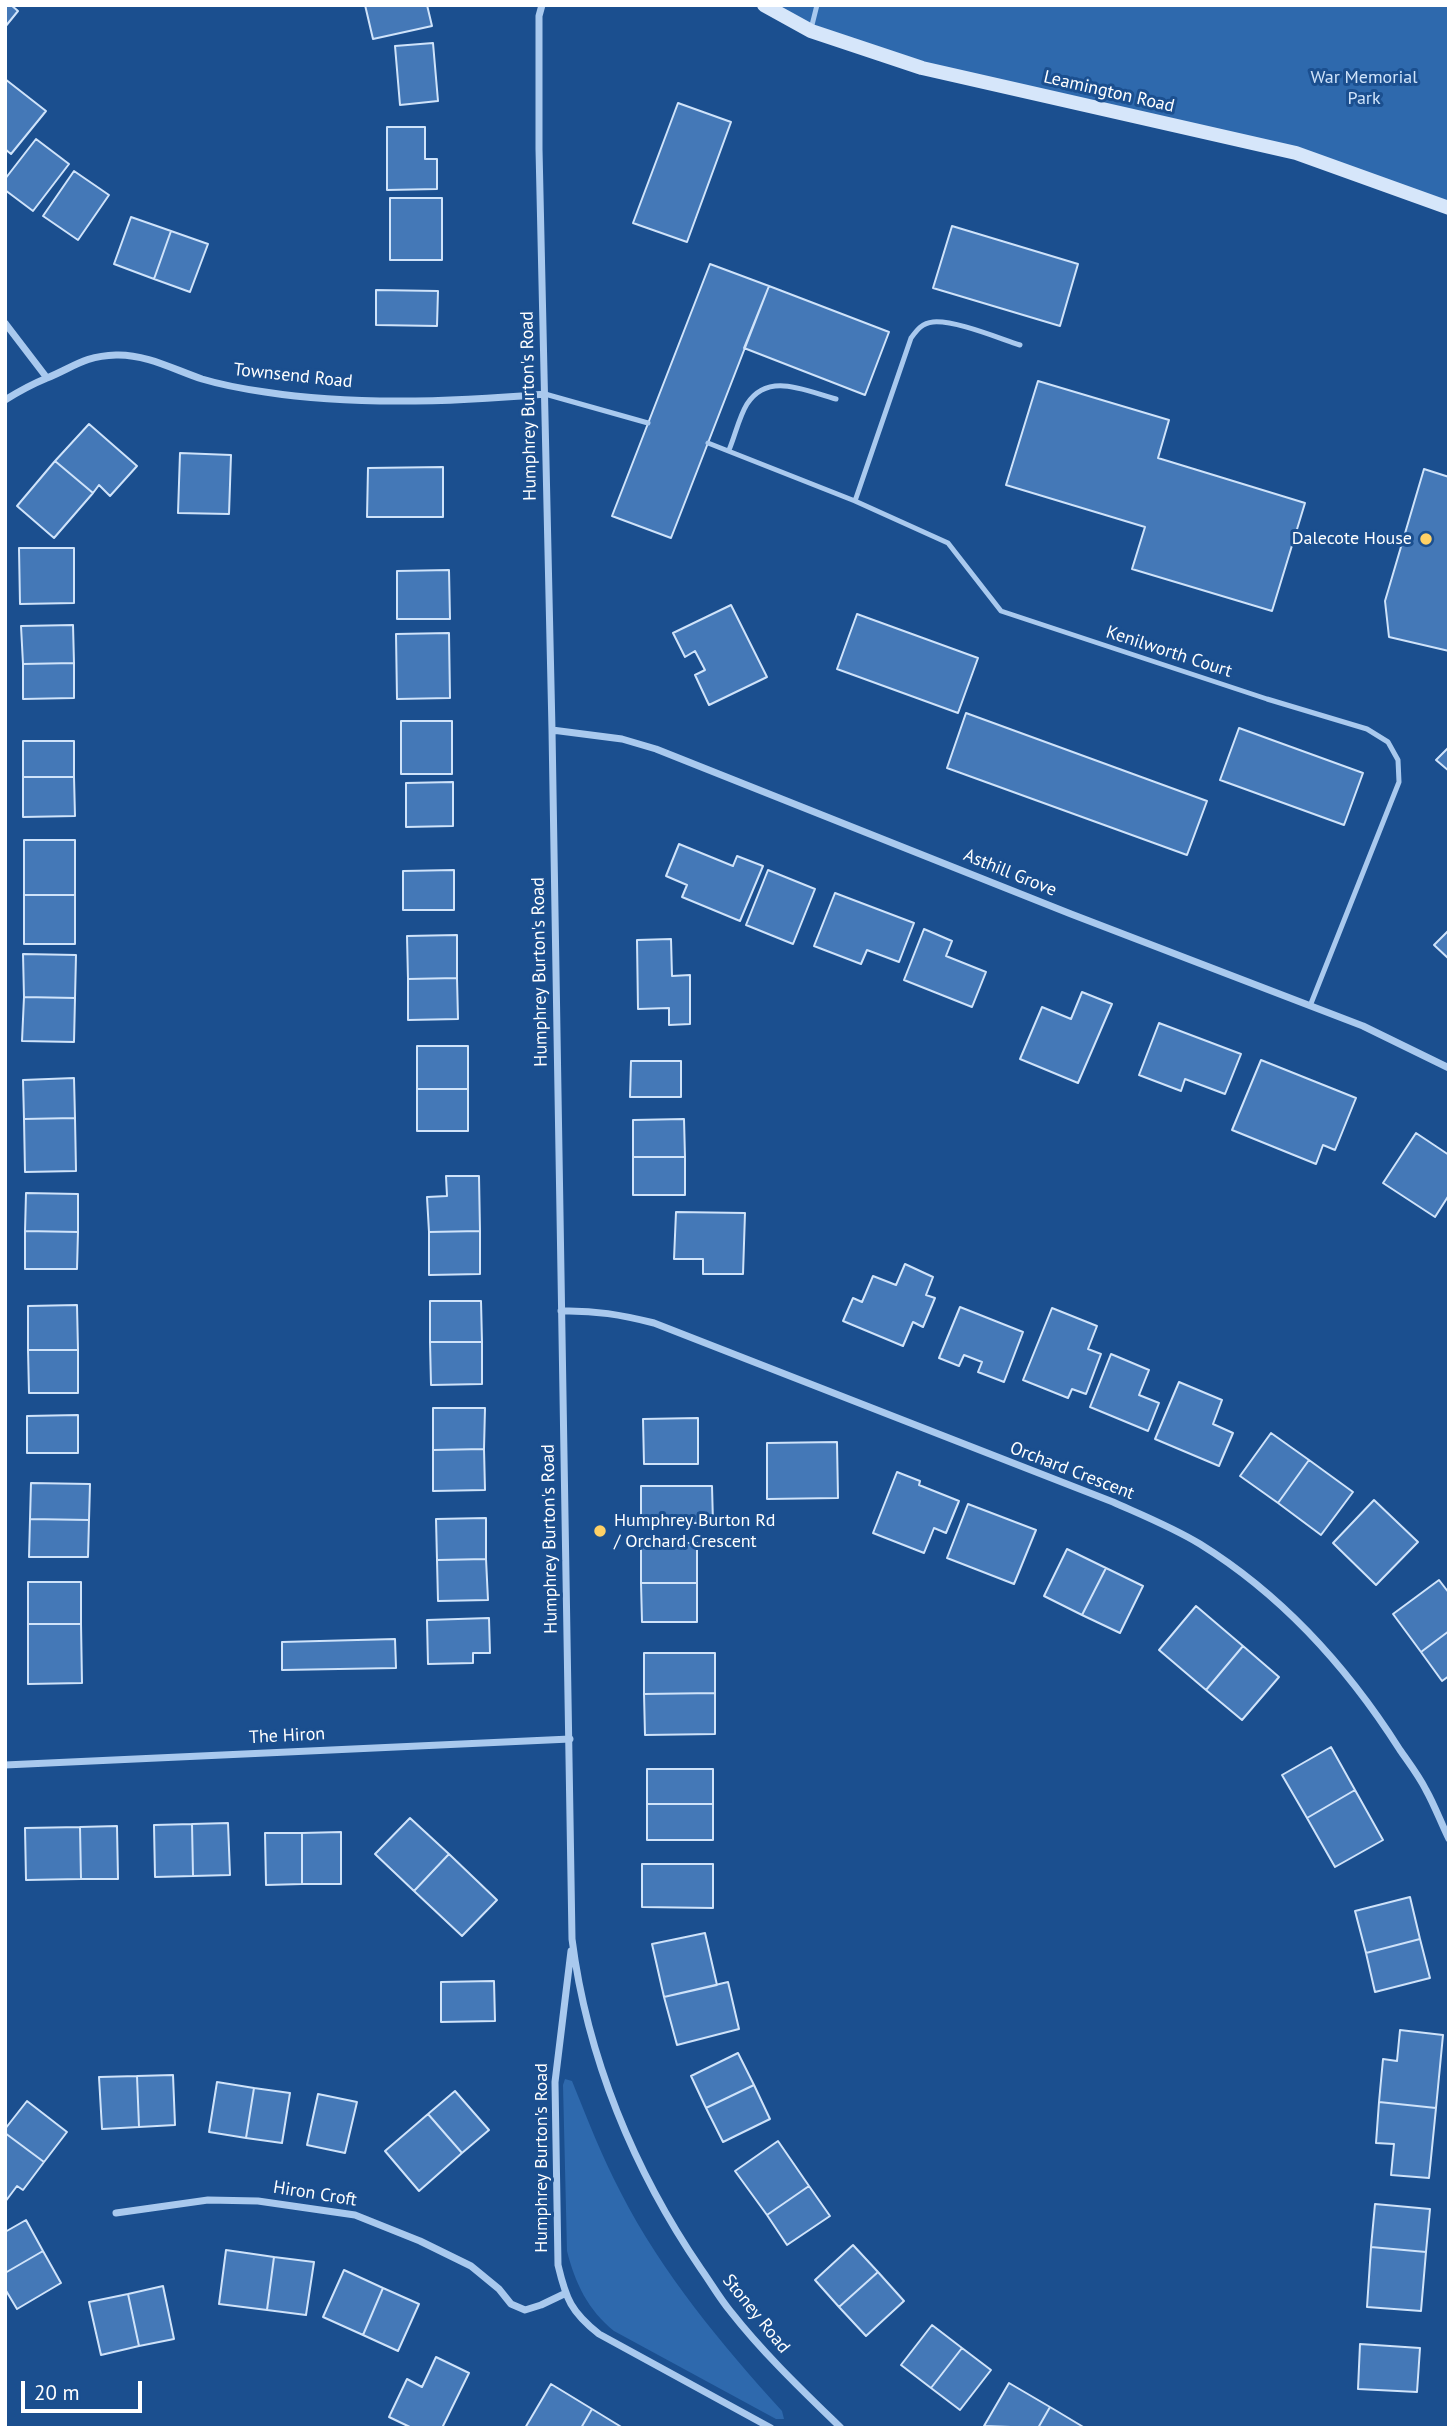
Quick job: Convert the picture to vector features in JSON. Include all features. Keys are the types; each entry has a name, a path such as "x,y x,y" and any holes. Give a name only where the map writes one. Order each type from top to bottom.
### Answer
{"main road":[{"name":"Leamington Road","path":"764,5 811,31 934,71 1296,153 1449,208"}],"street":[{"name":"Humphrey Burton's Road","path":"542,5 539,149 552,730 572,1940 555,2082 558,2265 564,2294"},
{"path":"5,323 47,378 30,383 5,400"},
{"name":"Townsend Road","path":"47,378 82,359 118,355 150,360 203,379 233,386 317,398 464,401 545,394"},
{"name":"Asthill Grove","path":"552,730 622,738 639,743 1363,1026 1449,1068"},
{"name":"Orchard Crescent","path":"561,1311 617,1313 653,1323 1113,1502 1200,1544 1256,1584 1333,1657 1387,1730 1426,1790 1449,1839"},
{"name":"The Hiron","path":"5,1765 570,1739"},
{"name":"Humphrey Burton's Road","path":"572,1940 584,2013 601,2067 635,2156 661,2207"},
{"name":"Hiron Croft","path":"116,2213 208,2200 258,2201 355,2215 420,2241 471,2266 499,2289 511,2304 525,2310 564,2294"},
{"name":"Stoney Road","path":"661,2207 730,2311 790,2379 841,2428"},
{"path":"564,2294 581,2319 599,2334 771,2428"}],"lane":[{"path":"811,31 817,5"},
{"path":"855,500 911,338 920,326 932,322 951,324 1020,345"},
{"path":"729,450 746,405 759,390 780,383 836,399"},
{"path":"545,394 648,423"},
{"name":"Kenilworth Court","path":"708,443 855,500 948,542 1001,611 1267,699 1367,729 1388,742 1398,760 1399,782 1310,1006"}],"green space":[{"name":"War Memorial Park","path":"765,5 1449,5 1449,208 1296,153 922,68"},
{"path":"565,2079 572,2081 614,2179 655,2252 694,2307 782,2411 784,2419 776,2419 614,2331 590,2305 574,2274 567,2251"}],"building":[{"path":"5,5 11,5 18,11 5,27"},
{"path":"365,5 427,5 432,26 373,39"},
{"path":"433,43 438,101 400,105 395,46"},
{"path":"5,79 46,111 11,154 5,149"},
{"path":"678,103 731,122 687,242 633,223"},
{"path":"387,127 425,127 425,159 437,159 437,189 387,190"},
{"path":"36,139 69,164 33,211 5,190 5,179"},
{"path":"74,171 109,195 78,240 43,216"},
{"path":"390,198 442,198 442,260 390,260"},
{"path":"131,217 171,231 154,279 114,264"},
{"path":"952,226 1078,264 1060,326 933,288"},
{"path":"171,231 208,244 190,292 154,279"},
{"path":"710,264 769,286 671,538 612,516"},
{"path":"769,286 889,332 865,395 744,348"},
{"path":"376,290 438,291 437,326 376,325"},
{"path":"1038,381 1169,420 1158,458 1305,503 1272,611 1132,569 1145,527 1006,485"},
{"path":"89,424 137,466 110,496 99,485 93,493 55,461"},
{"path":"180,453 231,455 229,514 178,513"},
{"path":"55,461 93,493 54,538 17,506"},
{"path":"443,467 443,517 367,517 368,468"},
{"name":"Dalecote House","path":"1424,469 1449,477 1449,651 1389,637 1385,601"},
{"path":"19,548 74,548 74,603 20,604"},
{"path":"449,570 450,619 397,619 397,571"},
{"path":"731,605 767,677 709,705 695,675 705,670 695,651 685,657 673,633"},
{"path":"857,614 978,658 958,713 837,669"},
{"path":"73,625 74,663 23,664 21,626"},
{"path":"449,633 450,698 397,699 396,634"},
{"path":"74,663 74,698 23,699 23,664"},
{"path":"966,713 1207,801 1187,855 947,768"},
{"path":"401,721 452,721 452,774 401,774"},
{"path":"1239,728 1363,773 1344,825 1220,780"},
{"path":"23,741 74,741 74,777 23,777"},
{"path":"1449,747 1449,771 1436,760"},
{"path":"23,777 74,777 75,816 23,817"},
{"path":"453,782 453,826 406,827 406,783"},
{"path":"24,840 75,840 75,895 24,895"},
{"path":"679,844 733,866 737,856 763,866 740,921 682,897 687,885 666,876"},
{"path":"454,870 454,910 403,910 403,871"},
{"path":"768,870 815,889 793,944 746,925"},
{"path":"835,893 914,923 899,962 867,950 861,964 814,946"},
{"path":"24,895 75,895 75,944 24,944"},
{"path":"924,929 952,941 946,956 986,972 972,1007 904,980"},
{"path":"1449,930 1449,959 1434,945"},
{"path":"457,935 457,978 408,979 407,936"},
{"path":"671,939 672,976 690,975 690,1024 669,1025 669,1008 638,1009 637,940"},
{"path":"23,954 76,955 75,998 24,997"},
{"path":"457,978 458,1019 408,1020 408,979"},
{"path":"1082,992 1112,1004 1078,1083 1020,1059 1042,1007 1071,1019"},
{"path":"24,997 75,998 74,1042 22,1041"},
{"path":"1159,1023 1241,1054 1225,1094 1185,1079 1181,1091 1139,1075"},
{"path":"417,1046 468,1046 468,1089 417,1089"},
{"path":"1261,1060 1356,1098 1335,1150 1323,1145 1316,1164 1232,1130"},
{"path":"631,1061 681,1061 681,1097 630,1097"},
{"path":"74,1078 75,1118 24,1119 23,1080"},
{"path":"417,1089 468,1089 468,1131 417,1131"},
{"path":"75,1118 76,1171 25,1172 24,1119"},
{"path":"684,1119 685,1157 633,1157 633,1120"},
{"path":"1416,1133 1449,1155 1449,1195 1435,1217 1383,1183"},
{"path":"633,1157 685,1157 685,1195 633,1195"},
{"path":"446,1176 479,1176 480,1231 429,1232 427,1197 447,1196"},
{"path":"26,1193 78,1194 78,1232 25,1231"},
{"path":"676,1212 745,1213 743,1274 703,1274 703,1259 674,1259"},
{"path":"25,1231 78,1232 77,1269 25,1269"},
{"path":"480,1231 480,1274 429,1275 429,1232"},
{"path":"905,1264 933,1277 926,1295 935,1298 923,1327 913,1322 903,1346 843,1321 853,1298 862,1302 873,1276 896,1285"},
{"path":"430,1301 481,1301 482,1342 430,1342"},
{"path":"77,1305 78,1350 28,1350 28,1306"},
{"path":"960,1307 1023,1332 1004,1382 978,1372 982,1362 964,1355 959,1366 939,1358"},
{"path":"1052,1308 1097,1326 1088,1349 1101,1354 1086,1394 1072,1389 1068,1398 1023,1380"},
{"path":"430,1342 482,1342 482,1384 431,1385"},
{"path":"28,1350 78,1350 78,1393 29,1393"},
{"path":"1111,1354 1149,1370 1139,1395 1159,1403 1148,1431 1090,1407"},
{"path":"1179,1382 1222,1400 1213,1424 1233,1433 1219,1466 1155,1439"},
{"path":"433,1408 485,1408 484,1449 433,1450"},
{"path":"78,1415 78,1453 27,1453 27,1416"},
{"path":"698,1418 698,1464 644,1464 643,1419"},
{"path":"1271,1433 1309,1460 1278,1503 1240,1476"},
{"path":"837,1442 838,1498 767,1499 767,1443"},
{"path":"484,1449 485,1490 433,1491 433,1450"},
{"path":"1309,1460 1353,1492 1321,1535 1278,1503"},
{"path":"897,1472 920,1481 919,1485 959,1501 946,1533 934,1528 924,1553 873,1533"},
{"path":"31,1483 90,1484 89,1520 30,1519"},
{"path":"641,1486 712,1486 713,1523 641,1523"},
{"path":"1374,1500 1418,1542 1376,1585 1333,1543"},
{"path":"968,1504 1036,1530 1014,1584 947,1558"},
{"path":"486,1518 486,1559 437,1560 436,1519"},
{"path":"30,1519 89,1520 88,1557 29,1557"},
{"path":"641,1543 697,1543 697,1583 641,1583"},
{"path":"1067,1549 1106,1568 1082,1615 1044,1596"},
{"path":"486,1559 488,1600 438,1601 437,1560"},
{"path":"1106,1568 1143,1586 1120,1633 1082,1615"},
{"path":"1439,1580 1449,1593 1449,1631 1421,1652 1393,1614"},
{"path":"28,1582 81,1582 81,1624 28,1624"},
{"path":"641,1583 697,1583 697,1622 642,1622"},
{"path":"1196,1606 1243,1646 1206,1690 1159,1650"},
{"path":"489,1618 490,1653 473,1653 473,1663 428,1664 427,1620"},
{"path":"28,1624 81,1624 82,1683 28,1684"},
{"path":"1449,1631 1449,1676 1442,1681 1421,1652"},
{"path":"395,1639 396,1668 282,1670 282,1642"},
{"path":"1243,1646 1279,1677 1242,1720 1206,1690"},
{"path":"644,1653 715,1653 715,1693 644,1694"},
{"path":"715,1693 715,1734 645,1735 644,1694"},
{"path":"1331,1747 1355,1790 1307,1818 1282,1775"},
{"path":"647,1769 713,1769 713,1804 647,1804"},
{"path":"1355,1790 1383,1840 1335,1867 1307,1818"},
{"path":"647,1804 713,1804 713,1840 647,1840"},
{"path":"410,1818 449,1854 414,1891 375,1854"},
{"path":"228,1823 230,1875 193,1876 192,1824"},
{"path":"192,1824 193,1876 155,1877 154,1825"},
{"path":"117,1826 118,1879 81,1879 80,1827"},
{"path":"80,1827 81,1879 26,1880 25,1828"},
{"path":"341,1832 341,1884 302,1884 302,1833"},
{"path":"265,1833 302,1833 302,1884 266,1885"},
{"path":"449,1854 497,1900 462,1936 414,1891"},
{"path":"642,1864 713,1864 713,1908 642,1907"},
{"path":"1410,1897 1420,1939 1366,1953 1355,1911"},
{"path":"705,1933 717,1985 664,1997 652,1944"},
{"path":"1420,1939 1430,1978 1375,1992 1366,1953"},
{"path":"494,1981 495,2021 441,2022 441,1982"},
{"path":"728,1982 739,2029 677,2045 664,1997"},
{"path":"1400,2030 1443,2035 1436,2108 1379,2102 1383,2059 1397,2061"},
{"path":"738,2053 754,2085 706,2108 691,2076"},
{"path":"173,2075 175,2125 139,2127 137,2076"},
{"path":"137,2076 139,2127 102,2129 99,2077"},
{"path":"217,2082 254,2088 246,2138 209,2132"},
{"path":"754,2085 770,2119 723,2142 706,2108"},
{"path":"254,2088 290,2093 282,2143 246,2138"},
{"path":"455,2091 489,2130 462,2153 428,2114"},
{"path":"318,2094 357,2102 345,2153 307,2145"},
{"path":"27,2101 67,2132 44,2162 5,2133 5,2129"},
{"path":"1379,2102 1436,2108 1429,2178 1391,2175 1394,2144 1376,2143"},
{"path":"428,2114 462,2153 419,2191 385,2151"},
{"path":"5,2133 44,2162 23,2190 17,2186 5,2202"},
{"path":"778,2141 809,2186 767,2215 735,2171"},
{"path":"809,2186 830,2216 787,2245 767,2215"},
{"path":"1375,2204 1430,2209 1426,2252 1371,2247"},
{"path":"26,2220 43,2251 5,2273 5,2232"},
{"path":"853,2245 878,2272 839,2307 815,2280"},
{"path":"1371,2247 1426,2252 1421,2311 1367,2307"},
{"path":"226,2250 274,2257 267,2310 219,2304"},
{"path":"43,2251 61,2283 17,2309 5,2289 5,2273"},
{"path":"274,2257 314,2262 306,2315 267,2310"},
{"path":"344,2270 383,2288 363,2335 323,2317"},
{"path":"878,2272 904,2301 866,2336 839,2307"},
{"path":"163,2286 174,2339 139,2346 128,2294"},
{"path":"383,2288 419,2304 398,2351 363,2335"},
{"path":"128,2294 139,2346 101,2355 89,2302"},
{"path":"932,2325 962,2348 931,2388 901,2365"},
{"path":"1360,2344 1420,2348 1417,2392 1358,2389"},
{"path":"962,2348 991,2370 960,2410 931,2388"},
{"path":"436,2357 469,2373 442,2428 412,2428 389,2417 407,2379 422,2387"},
{"path":"1009,2383 1050,2407 1038,2428 984,2426"},
{"path":"551,2384 592,2409 581,2428 525,2428"},
{"path":"1050,2407 1085,2428 1038,2428"},
{"path":"592,2409 623,2428 581,2428"}],"place":[{"name":"Dalecote House","path":"1426,539"},
{"name":"Humphrey Burton Rd / Orchard Crescent","path":"600,1531"}]}
